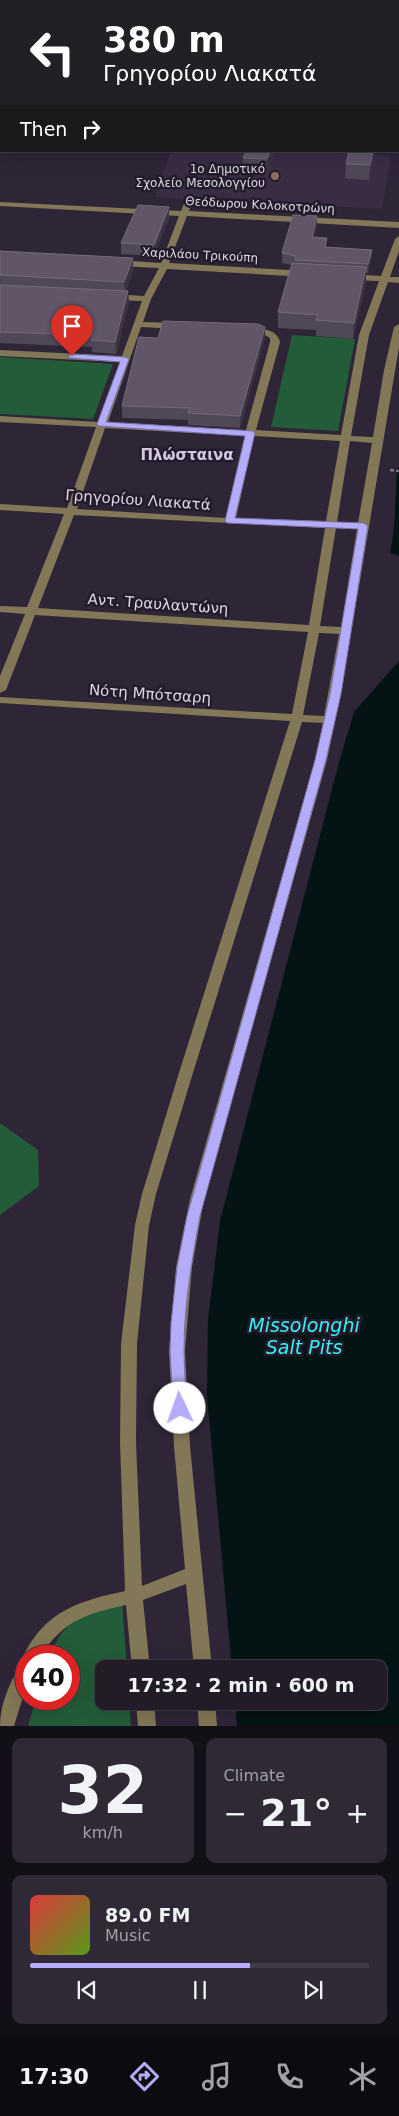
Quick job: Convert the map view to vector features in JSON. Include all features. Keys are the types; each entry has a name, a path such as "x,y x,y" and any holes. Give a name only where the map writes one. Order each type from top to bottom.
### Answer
{"street":[{"path":"0,690 71,510 147,299 164,266 191,196"},
{"name":"Θεόδωρου Κολοκοτρώνη","path":"0,204 399,225"},
{"path":"140,1660 134,1596 128,1442 129,1344 142,1225 149,1194 201,1022 297,718 332,525 354,381 364,335 399,239"},
{"name":"Χαριλάου Τρικούπη","path":"106,262 317,275"},
{"path":"336,276 399,280"},
{"path":"98,296 147,299"},
{"path":"138,324 186,326"},
{"path":"202,1660 182,1446 177,1351 184,1267 197,1199 321,760 335,694 389,370 399,326"},
{"path":"230,521 250,433 275,342 274,337 268,333 235,329"},
{"path":"0,352 125,359"},
{"path":"0,419 377,440"},
{"name":"Γρηγορίου Λιακατά","path":"0,507 230,521 364,526"},
{"name":"Αντ. Τραυλαντώνη","path":"0,609 346,630"},
{"name":"Νότη Μπότσαρη","path":"0,700 328,720"},
{"path":"39,1645 47,1633 68,1614 96,1603 134,1596 194,1573"},
{"path":"5,1726 15,1693"},
{"path":"146,1710 147,1726"},
{"path":"207,1710 208,1726"}],"path":[{"path":"392,470 399,471"}],"shaded area":[{"name":"1ο Δημοτικό Σχολείο Μεσολογγίου","path":"171,152 321,152 391,156 382,209 269,203 269,200 184,196 182,199 155,197"}],"green space":[{"path":"292,335 355,339 338,431 271,427"},
{"path":"0,357 113,364 93,419 0,414"},
{"path":"0,1123 38,1150 39,1186 0,1215"},
{"path":"122,1601 126,1660 95,1660 95,1710 130,1710 131,1726 28,1726 33,1710 80,1710 80,1645 55,1645 69,1625 98,1608"}],"water":[{"path":"399,467 399,556 390,553 397,469"},
{"name":"Missolonghi Salt Pits","path":"399,661 399,1726 237,1726 236,1710 387,1710 387,1660 231,1660 207,1395 208,1320 220,1221 338,766 354,712"}],"building":[{"path":"246,152 270,152 267,159 243,158"},
{"path":"349,152 373,152 370,165 346,164"},
{"path":"138,205 169,207 154,245 121,243"},
{"path":"293,215 317,216 312,237 327,238 325,247 372,250 368,264 295,260 296,256 282,253"},
{"path":"0,251 133,258 124,282 0,275"},
{"path":"292,263 366,267 354,323 316,320 318,315 278,312"},
{"path":"0,285 128,291 115,342 91,340 93,335 0,332"},
{"path":"163,321 258,324 265,327 240,416 188,413 190,408 122,406 139,337 158,338"}],"place":[{"name":"1ο Δημοτικό Σχολείο Μεσολογγίου","path":"275,176"}],"district":[{"name":"Πλώσταινα","path":"187,455"}],"route":[{"path":"72,356 125,359 101,424 250,433 230,521 364,526 335,694 321,760 193,1216 184,1267 178,1323 177,1351 180,1408"}]}
